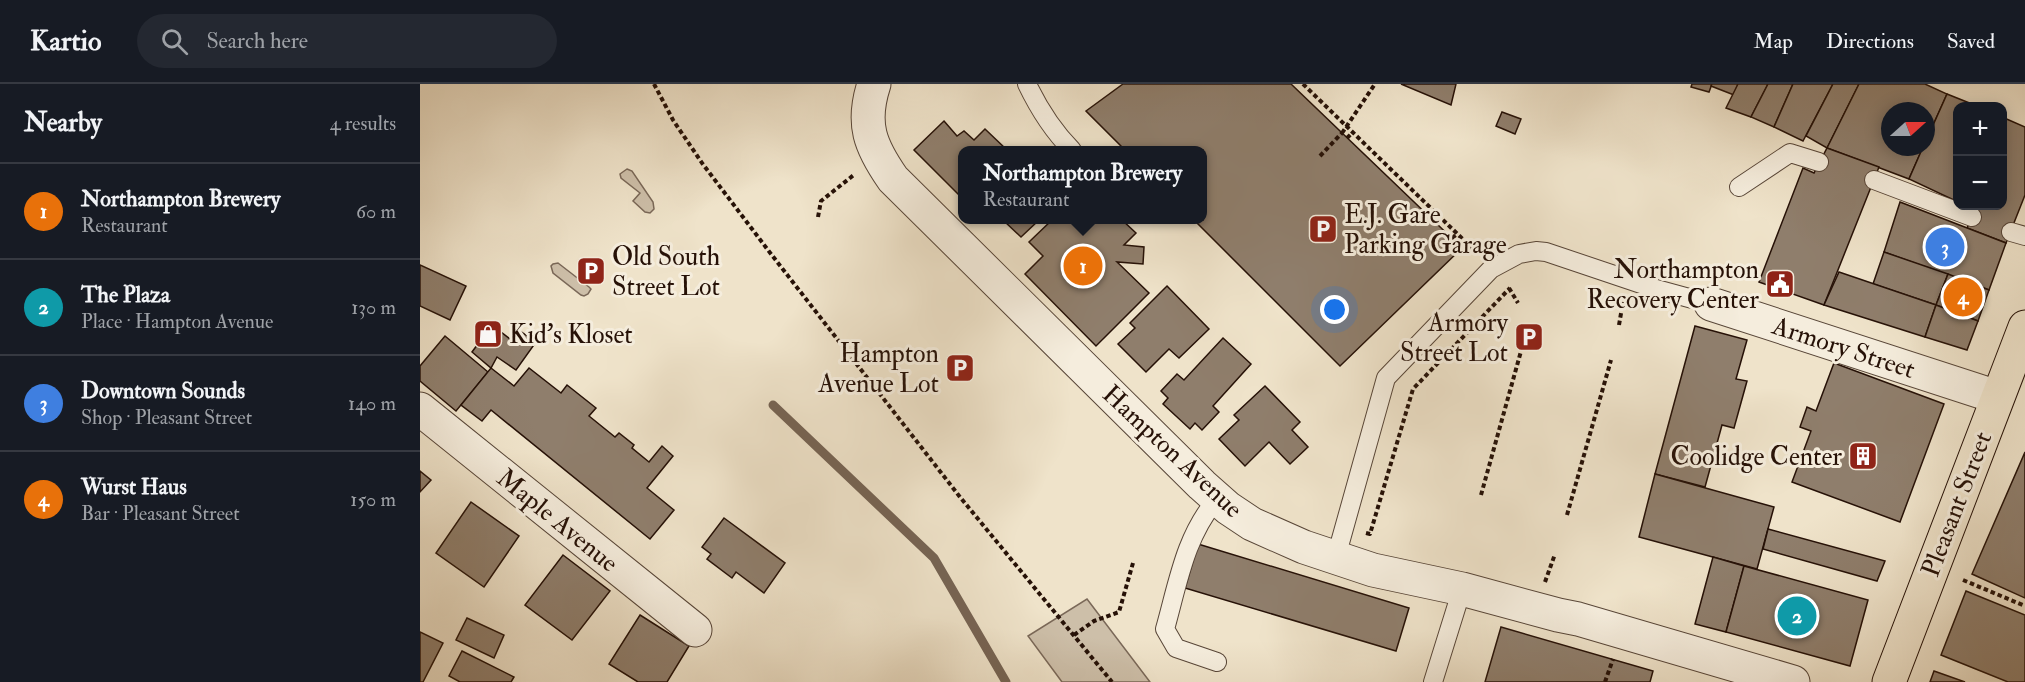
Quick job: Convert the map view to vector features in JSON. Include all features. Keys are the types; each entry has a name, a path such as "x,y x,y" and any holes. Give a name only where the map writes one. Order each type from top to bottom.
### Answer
{"main road":[{"name":"Pleasant Street","path":"1889,682 2025,327"}],"street":[{"name":"Hampton Avenue","path":"874,84 868,114 871,143 893,180 1217,499 1239,516 1268,533 1373,570 1462,589 1578,619 1793,682"},
{"name":"Armory Street","path":"1711,304 1997,397"},
{"name":"Maple Avenue","path":"420,409 695,630"}],"lane":[{"path":"1027,84 1040,110 1068,146"},
{"path":"1739,187 1790,153 1819,162"},
{"path":"1874,180 1972,218"},
{"name":"Armory Street","path":"1336,557 1386,378 1485,274 1500,263 1519,254 1546,252 1656,289 1711,304"},
{"path":"1217,499 1203,515 1191,538 1166,629 1176,648 1217,662"},
{"path":"1433,682 1462,589"}],"path":[{"path":"654,84 673,120 702,164 960,497 1112,682"},
{"path":"1303,84 1475,251"},
{"path":"1320,156 1342,133 1375,84"},
{"path":"1347,138 1352,133"},
{"path":"818,217 821,201 858,172"},
{"path":"1452,238 1457,234"},
{"path":"1362,532 1370,534 1413,389 1515,282"},
{"path":"1505,283 1518,303"},
{"path":"1619,324 1623,302"},
{"path":"1481,495 1523,344"},
{"path":"1567,515 1611,360"},
{"path":"1543,588 1555,554"},
{"path":"1074,635 1094,621 1119,612 1133,563"},
{"path":"1963,580 2025,606"},
{"path":"1605,682 1615,653"}],"shaded area":[{"path":"627,169 632,171 653,202 654,209 650,213 645,212 633,201 640,193 621,178 620,174"},
{"path":"558,263 591,289 588,294 581,295 553,273 551,266"},
{"path":"1087,599 1150,682 1062,682 1028,636"}],"building":[{"name":"E.J. Gare Parking Garage","path":"1123,84 1291,84 1462,248 1340,366 1198,224 1207,224 1207,146 1121,146 1086,111"},
{"path":"1401,84 1456,84 1451,105"},
{"path":"1692,84 1712,84 1709,92 1691,87"},
{"path":"1712,84 1738,84 1734,95 1711,86"},
{"path":"1738,84 1768,84 1751,117 1726,108"},
{"path":"1768,84 1793,84 1774,127 1751,117"},
{"path":"1793,84 1833,84 1803,141 1774,127"},
{"path":"1833,84 1859,84 1827,148 1806,136"},
{"path":"1859,84 1925,84 1947,94 1935,121 1935,102 1881,102 1881,156 1919,156 1909,179 1827,148"},
{"path":"1947,94 1967,102 1953,102 1953,200 1909,179 1919,156 1935,156 1935,121"},
{"path":"1502,112 1521,119 1515,134 1496,126"},
{"path":"2007,119 2025,127 2025,195 2006,243 1967,228 1972,217 1968,210 2007,210"},
{"path":"944,121 957,136 964,131 974,140 985,129 1003,146 958,146 958,194 914,150"},
{"path":"1827,148 1879,167 1824,305 1759,282 1803,168 1814,173"},
{"path":"1900,202 2006,243 1989,290 1884,252"},
{"path":"1007,224 1035,224 1021,237"},
{"path":"1048,224 1126,224 1136,233 1124,245 1144,247 1143,264 1117,262 1149,293 1096,346 1025,274 1043,256 1029,242"},
{"path":"1884,252 1948,274 1936,305 1873,284"},
{"path":"420,265 466,286 450,320 420,306"},
{"path":"1839,272 1936,305 1925,337 1824,305"},
{"path":"1948,274 1989,290 1978,321 1936,305"},
{"path":"1167,286 1209,329 1179,358 1169,349 1146,372 1118,344 1135,328 1130,323"},
{"path":"1936,305 1978,321 1967,350 1925,337"},
{"path":"492,325 510,339 517,329 536,342 516,370 497,357 491,368 472,352"},
{"path":"1695,326 1747,340 1736,379 1747,381 1734,428 1722,425 1705,487 1655,474"},
{"path":"445,336 488,372 456,411 420,381 420,366"},
{"path":"1223,338 1251,364 1213,406 1219,412 1202,430 1195,423 1190,429 1163,404 1168,398 1161,391 1177,374 1184,380"},
{"name":"Coolidge Center","path":"1834,363 1944,404 1900,522 1792,482 1811,431 1800,427 1807,407 1816,411"},
{"path":"491,368 514,386 529,368 561,393 567,385 596,408 589,416 615,437 619,433 649,462 662,446 673,456 647,488 674,510 650,539 491,410 482,421 461,405"},
{"path":"1265,386 1300,422 1292,430 1308,447 1290,464 1269,442 1245,466 1219,439 1239,420 1234,415"},
{"path":"2025,452 2025,598 1972,574"},
{"path":"420,471 431,480 420,492"},
{"path":"1655,474 1774,507 1757,569 1639,537"},
{"path":"471,502 519,536 484,587 436,553"},
{"path":"724,518 785,563 764,593 736,572 732,578 707,559 711,554 702,547"},
{"path":"1768,529 1885,561 1877,581 1763,549"},
{"path":"1198,544 1409,608 1396,651 1185,588"},
{"path":"563,555 610,591 572,640 525,605"},
{"path":"1713,557 1744,566 1726,632 1695,624"},
{"path":"1744,566 1868,600 1850,666 1726,632"},
{"path":"1966,591 2025,615 2025,682 2008,682 1941,655"},
{"path":"640,615 689,646 667,682 638,682 609,664"},
{"path":"467,618 504,635 494,658 456,640"},
{"path":"1501,627 1653,671 1650,682 1485,682"},
{"path":"420,632 443,643 423,682 420,682"},
{"path":"462,651 514,677 511,682 460,682 449,676"},
{"path":"1934,671 1965,682 1930,682"}],"waterway":[{"path":"773,405 934,558 1006,682"}],"place":[{"name":"E.J. Gare Parking Garage","path":"1323,229"},
{"name":"Downtown Sounds","path":"1945,247"},
{"name":"Northampton Brewery","path":"1083,266"},
{"name":"Old South Street Lot","path":"591,271"},
{"name":"Northampton Recovery Center","path":"1780,284"},
{"name":"Wurst Haus","path":"1963,297"},
{"name":"Kid's Kloset","path":"488,334"},
{"name":"Armory Street Lot","path":"1529,337"},
{"name":"Hampton Avenue Lot","path":"960,368"},
{"name":"Coolidge Center","path":"1863,456"},
{"name":"The Plaza","path":"1797,616"}]}
